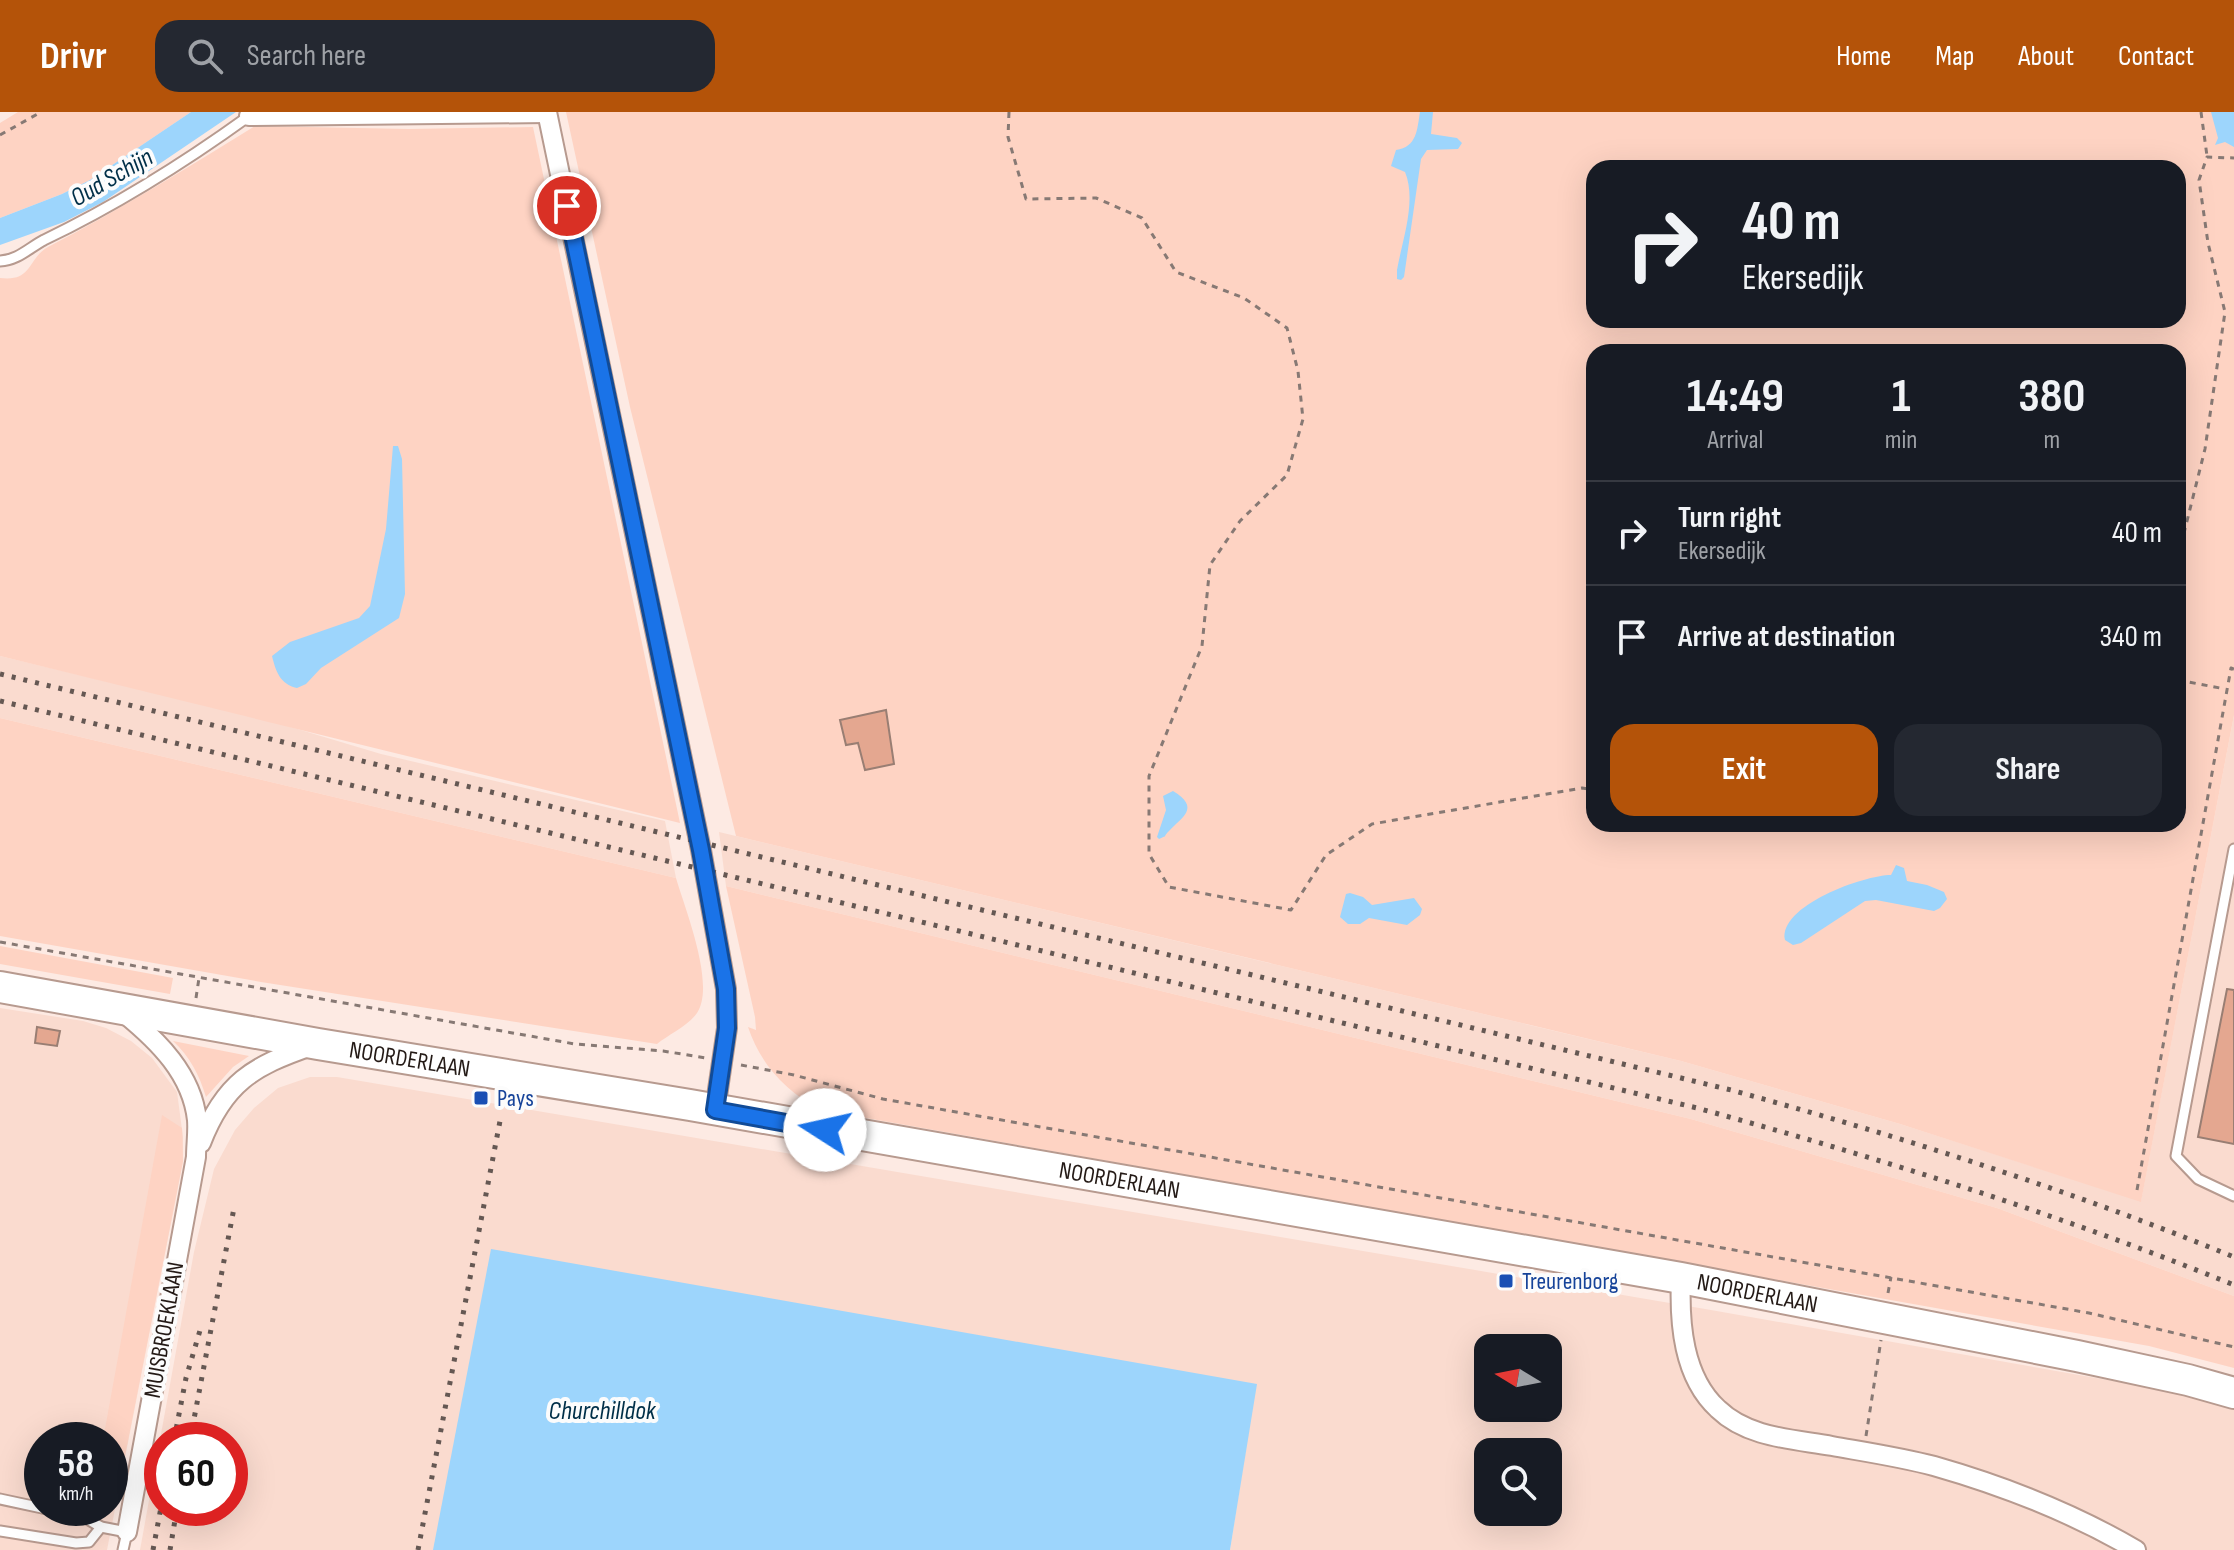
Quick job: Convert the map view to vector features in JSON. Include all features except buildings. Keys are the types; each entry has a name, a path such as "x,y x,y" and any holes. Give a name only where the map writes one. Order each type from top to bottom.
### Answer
{"main road":[{"name":"NOORDERLAAN","path":"0,987 1681,1278 2146,1371 2234,1393"}],"street":[{"path":"252,114 547,113 701,850 726,989 727,1028 715,1110"},
{"name":"MUISBROEKLAAN","path":"119,1009 154,1038 175,1064 190,1092 197,1120 196,1157 125,1541"},
{"name":"MUISBROEKLAAN","path":"196,1157 209,1121 226,1095 246,1076 274,1059 318,1044"},
{"path":"1681,1278 1683,1328 1695,1379 1718,1410 1737,1424 1759,1434 1894,1456 1968,1477 2077,1517 2136,1550"}],"lane":[{"path":"0,261 17,257 124,199 190,159 252,114"},
{"path":"2234,849 2176,1156 2198,1179 2234,1196"},
{"path":"0,1499 24,1504"},
{"path":"0,1531 76,1543 89,1542 101,1527 125,1541"}],"path":[{"path":"0,135 41,112"},
{"path":"1009,112 1008,137 1026,199 1096,198 1142,218 1176,272 1244,298 1287,328 1298,371 1303,419 1287,475 1240,521 1210,565 1202,646 1149,776 1149,854 1169,887 1291,910 1326,855 1372,824 1586,789"},
{"path":"2186,525 2205,449 2225,312 2208,243 2199,180 2207,157 2201,112"},
{"path":"2207,157 2234,158"},
{"path":"2137,1190 2231,668 2234,669"},
{"path":"2186,682 2227,690"},
{"path":"0,942 575,1044 696,1056"},
{"path":"755,1067 883,1099 2089,1313 2234,1347"},
{"path":"1863,1451 1891,1277"}],"shaded area":[{"path":"18,112 191,112 90,180 0,218 0,123"},
{"path":"566,112 2234,112 2234,715 2141,1202 1900,1124 1681,1061 736,836 630,407"},
{"path":"255,126 409,129 533,127 680,823 0,656 0,278 18,277 48,247 127,204"},
{"path":"0,656 264,719 381,754 665,821 676,878 0,718"},
{"path":"2234,715 2234,1296 1997,1208 1691,1119 726,886 719,832 1681,1061 1900,1124 2141,1201"},
{"path":"0,718 676,878 701,966 702,1000 697,1013 657,1044 261,982 0,936"},
{"path":"726,886 1691,1119 1997,1208 2234,1296 2234,1368 2149,1346 821,1110 776,1076 753,1041 748,1027 756,1030 755,1017"},
{"path":"0,946 173,978 170,994 0,964"},
{"path":"0,1008 83,1021 106,1028 131,1041 152,1058 177,1092 183,1161 128,1443 128,1422 24,1422 24,1526 112,1526 107,1550 0,1550"},
{"path":"173,1041 249,1056 233,1067 206,1097 193,1066"},
{"path":"310,1077 337,1077 2153,1388 2234,1407 2234,1550 1230,1550 1256,1384 433,1550 140,1550 144,1526 248,1526 248,1422 163,1422 194,1252 214,1169 235,1130 254,1108 278,1088"},
{"path":"162,1115 182,1128 183,1161 128,1440 128,1422 106,1422"}],"water":[{"name":"Oud Schijn","path":"191,112 236,112 103,202 64,222 0,245 0,218 90,180"},
{"path":"1420,112 1433,112 1431,134 1457,138 1462,143 1458,149 1427,150 1421,159 1404,277 1401,280 1397,279 1397,270 1410,195 1405,172 1391,166 1396,150 1408,145 1415,137"},
{"path":"2211,112 2234,112 2234,147 2225,142 2215,145 2218,138"},
{"path":"393,446 398,446 402,459 405,594 399,618 321,668 306,684 297,688 286,684 272,656 290,642 359,618 370,606 386,529"},
{"path":"1173,791 1186,802 1186,812 1159,839 1157,837 1166,810 1163,796"},
{"path":"1896,865 1904,868 1907,881 1944,892 1947,899 1940,908 1934,911 1876,900 1865,901 1801,943 1793,945 1785,940 1786,927 1808,904 1862,880 1891,875"},
{"path":"1346,894 1363,897 1372,905 1414,898 1422,909 1420,915 1407,925 1369,918 1360,924 1348,924 1340,917"},
{"name":"Churchilldok","path":"491,1249 1257,1384 1230,1550 433,1550"}],"railway":[{"path":"0,674 1731,1090 1985,1166 2110,1209 2234,1257"},
{"path":"0,701 1697,1108 1968,1189 2102,1234 2234,1285"},
{"path":"418,1550 500,1121"},
{"path":"193,1422 234,1208"},
{"path":"177,1422 201,1327"},
{"path":"153,1550 158,1526"},
{"path":"170,1550 174,1526"}],"place":[{"name":"Pays","path":"481,1098"},
{"name":"Treurenborg","path":"1506,1281"}],"route":[{"path":"567,206 701,850 726,989 727,1028 715,1110 825,1130"}]}
